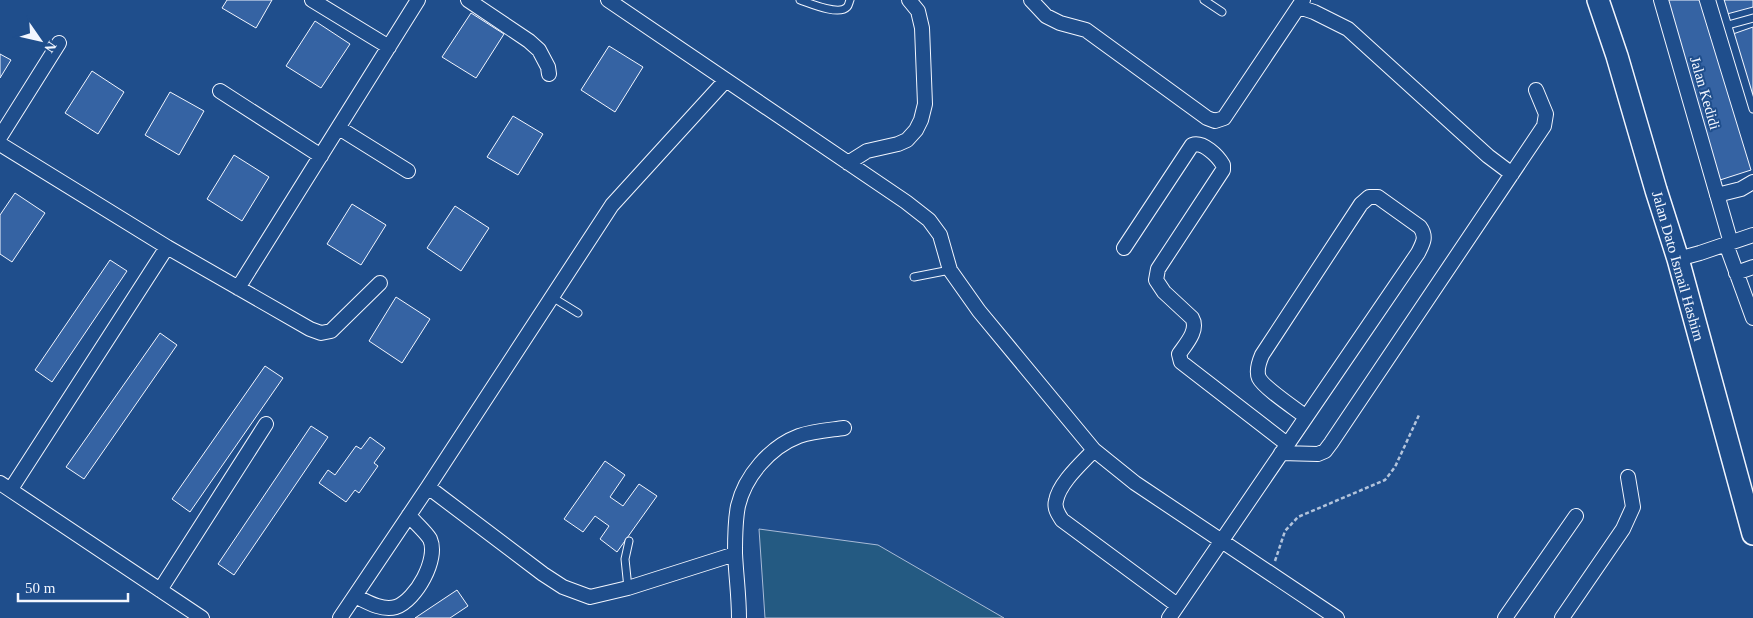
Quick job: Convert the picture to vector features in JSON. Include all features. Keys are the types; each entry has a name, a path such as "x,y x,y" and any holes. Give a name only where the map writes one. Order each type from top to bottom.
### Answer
{"main road":[{"name":"Jalan Dato Ismail Hashim","path":"1598,0 1617,56 1678,259 1753,534"}],"street":[{"path":"312,0 389,47"},
{"path":"238,288 340,128 418,0"},
{"path":"468,0 529,41 539,50 548,67 549,74"},
{"path":"608,0 906,202 929,220 940,235 950,270 979,311 1094,450 1135,483 1337,618"},
{"path":"848,163 867,151 907,140 916,130 921,120 925,104 922,28 918,12 909,0"},
{"path":"1031,0 1046,16 1060,23 1086,30 1207,118 1215,121 1224,118 1301,4 1348,29 1488,156 1512,174"},
{"name":"Jalan Kedidi","path":"1661,0 1717,195 1736,273 1753,318"},
{"path":"0,137 59,43"},
{"path":"340,618 409,516 612,205 726,80"},
{"path":"1124,248 1192,145 1196,143 1201,144 1220,159 1223,165 1222,170 1158,270 1156,280 1164,292 1195,323 1195,328 1179,354 1182,362 1284,448 1318,454 1325,451 1544,126 1546,114 1536,90"},
{"path":"220,91 321,156"},
{"path":"340,128 408,171"},
{"path":"0,144 167,247 310,329 321,333 331,330 380,283"},
{"path":"1717,195 1741,188 1753,182"},
{"path":"1169,618 1418,253 1425,239 1420,227 1378,197 1369,197 1361,204 1262,355 1258,367 1259,378 1265,385 1306,417"},
{"path":"1678,259 1753,235"},
{"path":"167,247 6,486 202,618"},
{"path":"1736,273 1753,267"},
{"path":"160,590 266,424"},
{"path":"739,618 740,594 735,554 738,506 750,477 773,450 799,436 844,428"},
{"path":"1094,450 1065,482 1056,501 1057,512 1062,520 1177,605"},
{"path":"1562,618 1623,529 1633,507 1628,477"},
{"path":"428,487 543,574 563,587 590,597 628,588 735,554"},
{"path":"355,596 373,605 395,607 404,602 423,579 430,567 433,551 429,538 409,516"},
{"path":"1505,618 1576,516"}],"lane":[{"path":"800,0 841,11 847,8 850,0"},
{"path":"1204,0 1222,12"},
{"path":"1720,0 1753,109"},
{"path":"1728,25 1753,18"},
{"path":"914,277 950,270"},
{"path":"552,297 578,313"},
{"path":"628,588 625,558 629,541"}],"path":[{"path":"1270,574 1285,531 1298,517 1385,480 1395,467 1419,415"}],"shaded area":[{"path":"759,529 878,545 1004,618 765,618"}],"building":[{"path":"227,0 272,0 256,28 222,8"},
{"path":"1665,0 1699,0 1751,170 1720,180"},
{"path":"1724,0 1753,0 1753,7 1727,14"},
{"path":"471,13 504,34 476,78 442,57"},
{"path":"315,21 350,44 321,88 286,66"},
{"path":"1753,27 1753,98 1733,34"},
{"path":"609,46 643,67 615,112 581,90"},
{"path":"0,54 11,60 0,78"},
{"path":"92,71 124,92 98,134 65,113"},
{"path":"170,92 204,111 179,155 145,135"},
{"path":"513,116 543,134 518,175 487,157"},
{"path":"234,155 269,177 242,221 207,199"},
{"path":"15,193 45,213 12,262 0,254 0,215"},
{"path":"352,204 386,225 361,265 327,244"},
{"path":"455,206 489,228 461,271 427,248"},
{"path":"110,260 127,271 52,382 35,370"},
{"path":"396,297 430,319 402,363 369,341"},
{"path":"160,333 177,345 84,479 66,467"},
{"path":"265,366 283,378 190,512 172,499"},
{"path":"311,426 328,437 234,575 218,564"},
{"path":"370,437 385,448 374,463 378,466 359,493 355,490 346,502 319,483 328,470 335,475 356,446 361,449"},
{"path":"605,461 625,475 610,497 623,506 639,484 657,496 617,552 600,539 609,526 595,516 583,532 564,519"},
{"path":"457,590 468,606 450,618 415,618"}]}
